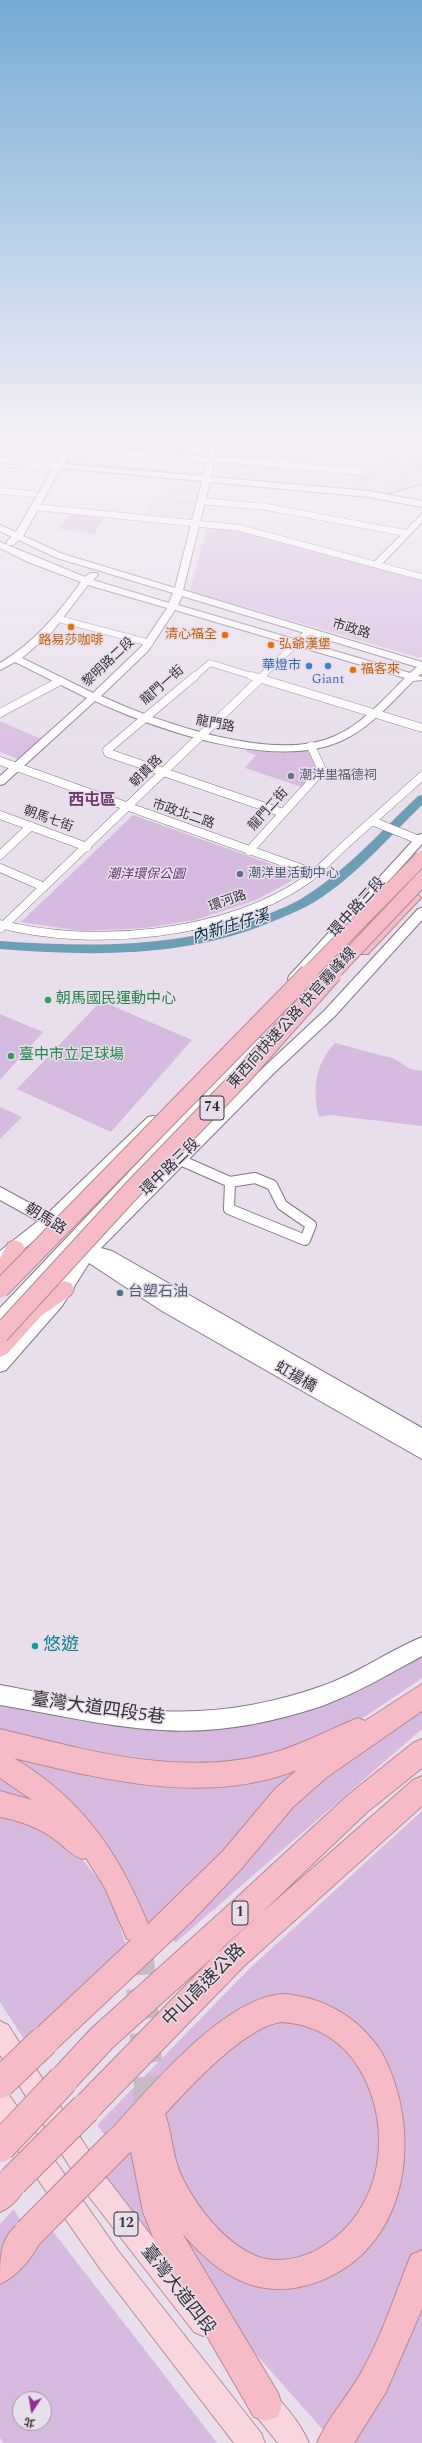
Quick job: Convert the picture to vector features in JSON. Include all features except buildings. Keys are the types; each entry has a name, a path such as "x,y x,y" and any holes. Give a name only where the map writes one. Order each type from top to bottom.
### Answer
{"highway":[{"path":"421,842 288,990 292,1005 323,990 422,889"},
{"name":"東西向快速公路 快官霧峰線","path":"0,1334 133,1189 240,1078 292,1005 422,858"},
{"name":"東西向快速公路 快官霧峰線","path":"0,1275 292,1005 422,879"},
{"name":"74","path":"0,1275 15,1248"},
{"path":"0,1348 34,1310 64,1289"},
{"path":"0,1742 48,1754 140,1770 222,1775 255,1770 291,1759 412,1703"},
{"path":"0,2083 182,1911 232,1860 284,1798 318,1768 412,1703"},
{"name":"中山高速公路","path":"0,2147 102,2038 243,1911 357,1804 422,1752"},
{"path":"0,1764 20,1775 43,1792 81,1828 114,1875 127,1902 133,1936 108,1883 86,1850 64,1829 50,1821 31,1812 0,1804"},
{"name":"中山高速公路","path":"6,2189 234,1956 422,1789"},
{"path":"0,2268 29,2233 137,2129 223,2037 266,2010 294,2009 316,2014 338,2025 355,2039 367,2052 382,2082 391,2123 393,2160 387,2188 375,2213 358,2240 322,2265 300,2273 278,2276 254,2271 220,2252 192,2221 179,2200 159,2159 137,2129"},
{"path":"137,2129 158,2212 172,2246 266,2405"},
{"path":"339,2437 370,2389 388,2354 422,2266"}],"main road":[{"name":"臺灣大道四段","path":"0,2033 96,2185 295,2443"},
{"name":"12","path":"0,2104 110,2261 251,2443"}],"street":[{"name":"市政路","path":"25,556 46,571 85,582 176,602 307,634 414,672 422,681"},
{"name":"市政路","path":"42,556 98,572 296,645 414,672 422,686"},
{"name":"黎明路二段","path":"0,782 93,697 133,663 150,643 176,602 188,556"},
{"path":"344,556 422,577"},
{"path":"376,565 384,556"},
{"path":"0,667 16,659 48,632 85,582 98,572"},
{"path":"59,618 150,643"},
{"name":"朝貴路","path":"2,926 87,847 307,634"},
{"name":"龍門路","path":"16,659 93,697 180,732 251,746 311,746 345,735 372,713 414,672"},
{"name":"龍門一街","path":"283,812 108,753 107,750 206,664 210,663 422,728"},
{"path":"0,713 60,681"},
{"name":"龍門二街","path":"249,851 322,770 311,746"},
{"name":"市政北二路","path":"0,761 127,808 314,873"},
{"name":"環河路","path":"2,926 64,934 104,936 158,933 189,928 244,911 288,891 314,873 375,823 422,776"},
{"name":"朝馬七街","path":"0,816 87,847"},
{"path":"375,823 421,842"},
{"path":"0,855 31,826"},
{"name":"環中路三段","path":"15,1248 50,1220 275,999 367,898 421,842"},
{"name":"環中路三段","path":"0,1318 71,1235 422,866"},
{"path":"0,868 44,887"},
{"name":"環中路三段","path":"0,1304 71,1235 422,872"},
{"path":"367,898 384,906"},
{"name":"環中路三段","path":"0,1365 38,1323 64,1289 88,1250 330,1013 422,912"},
{"path":"180,1160 230,1182 255,1178 272,1185 282,1205 311,1225 305,1240 229,1209 230,1182"},
{"name":"朝馬路","path":"0,1193 50,1220 71,1235 88,1250 99,1263 172,1301"},
{"name":"虹揚橋","path":"172,1301 422,1437"},
{"name":"虹揚橋","path":"172,1301 422,1451"},
{"name":"臺灣大道四段5巷","path":"0,1695 141,1719 173,1720 229,1717 281,1708 323,1695 361,1678 422,1646"}],"green space":[{"path":"199,556 338,556 422,579 422,656 420,658 190,591"},
{"path":"0,721 41,739 18,759 0,752"},
{"path":"247,748 307,749 319,770 302,787 245,768 256,755 246,752"},
{"name":"潮洋環保公園","path":"133,815 302,875 256,900 195,920 145,928 82,931 21,922"},
{"path":"101,1001 192,1040 111,1132 17,1089"},
{"name":"臺中市立足球場","path":"0,1014 43,1032 0,1080"},
{"path":"335,1043 395,1059 410,1069 422,1071 422,1126 330,1115 319,1117 316,1097 317,1078 323,1060"},
{"path":"0,1107 22,1117 0,1139"},
{"path":"422,1654 422,1678 366,1716 334,1733 259,1759 219,1763 166,1761 109,1753 0,1731 0,1704 121,1726 325,1704 377,1681"},
{"path":"422,1703 422,1729 175,1943 167,1930 271,1817"},
{"path":"0,1752 288,1770 298,1772 294,1781 147,1927 127,1882 102,1836 74,1804 40,1775 0,1754"},
{"path":"0,1773 57,1813 0,1798"},
{"path":"422,1811 422,2248 407,2286 358,2392 323,2430 240,2336 199,2276 158,2187 214,2259 328,2277 346,2267 366,2247 384,2221 388,2075 284,2000 107,2138 97,2125 248,1970"},
{"path":"0,1812 12,1814 73,1848 102,1884 117,1917 126,1946 27,2044 0,2002"},
{"path":"275,2020 300,2022 337,2039 367,2075 377,2111 379,2151 375,2183 352,2226 314,2254 284,2261 269,2260 239,2251 192,2205 155,2115 240,2033"},
{"path":"139,2134 175,2265 101,2178"},
{"path":"14,2209 25,2229 0,2256 0,2224"},
{"path":"51,2229 217,2443 4,2443 0,2438 0,2286"},
{"path":"422,2303 422,2443 353,2443 385,2395"}],"waterway":[{"name":"內新庄仔溪","path":"0,945 35,948 106,950 142,948 177,944 212,937 246,927 279,914 312,898 355,863 422,799"}],"tunnel":[{"path":"138,1945 151,2114"}],"place":[{"name":"路易莎咖啡","path":"71,627"},
{"name":"清心福全","path":"225,635"},
{"name":"弘爺漢堡","path":"271,645"},
{"name":"華燈市","path":"309,666"},
{"name":"Giant","path":"328,666"},
{"name":"福客來","path":"353,670"},
{"name":"潮洋里福德祠","path":"291,776"},
{"name":"潮洋里活動中心","path":"240,874"},
{"name":"朝馬國民運動中心","path":"48,1000"},
{"name":"臺中市立足球場","path":"11,1056"},
{"name":"台塑石油","path":"120,1293"},
{"name":"悠遊","path":"35,1646"}],"district":[{"name":"西屯區","path":"92,802"}]}
